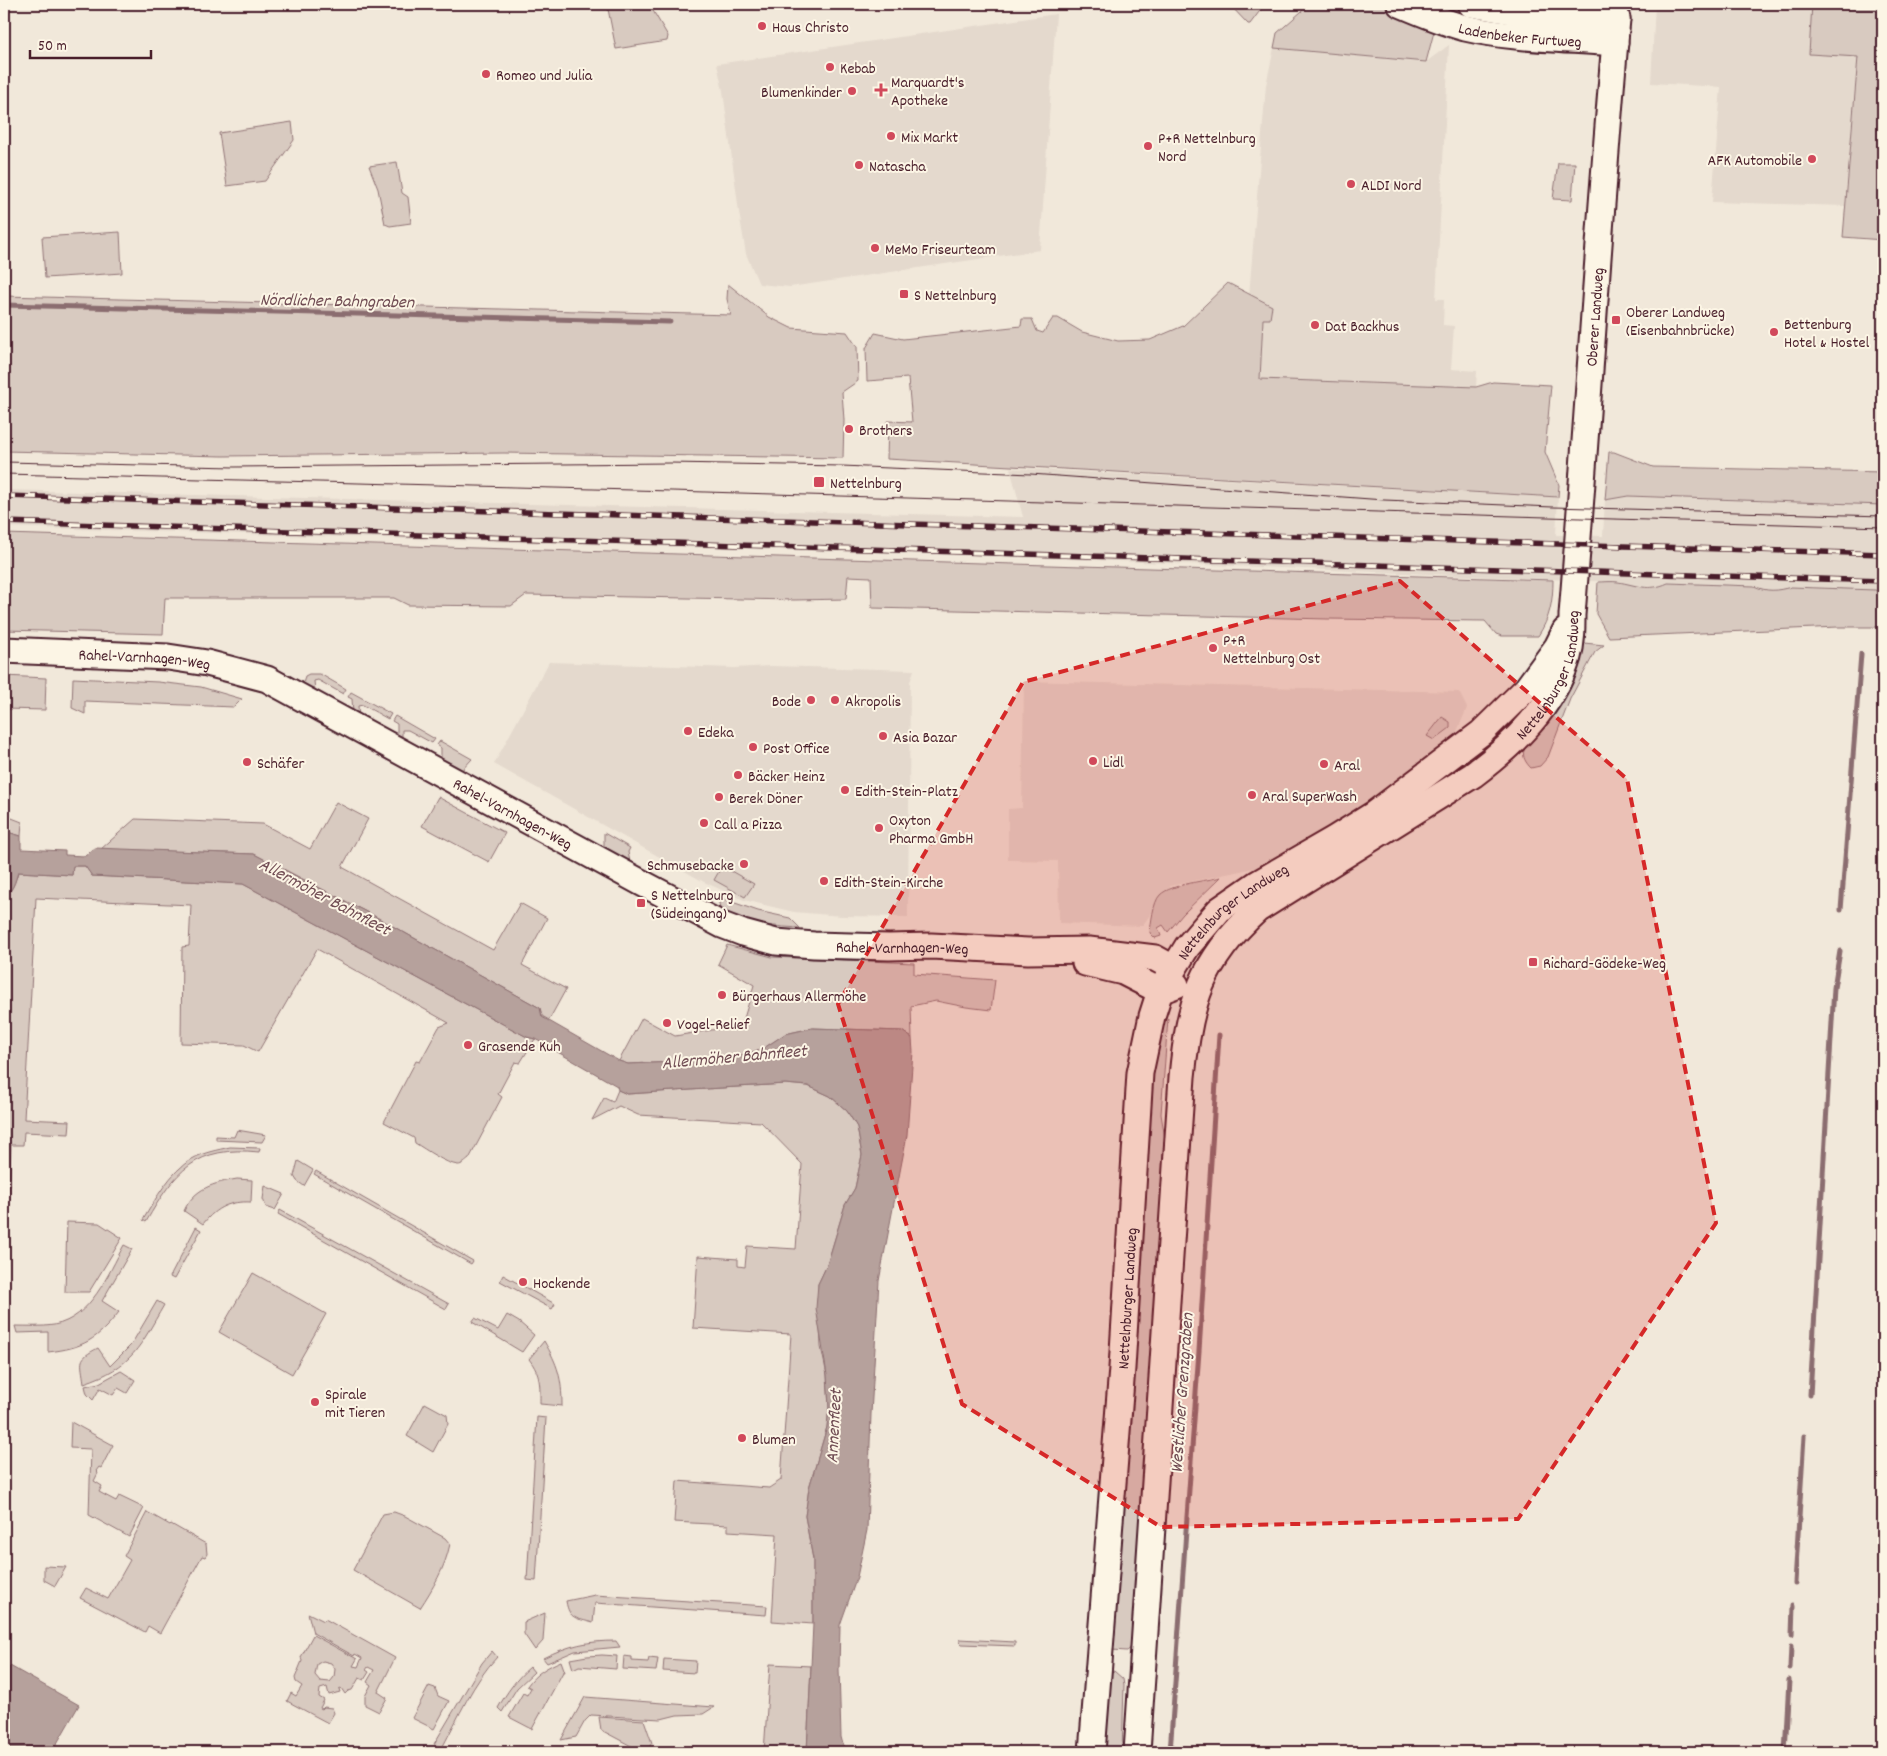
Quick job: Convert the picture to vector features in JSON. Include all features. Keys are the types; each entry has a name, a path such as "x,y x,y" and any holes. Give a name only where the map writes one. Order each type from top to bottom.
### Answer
{"main road":[{"name":"Ladenbeker Furtweg","path":"1400,4 1422,14 1465,28 1514,34 1618,17"},
{"name":"Ladenbeker Furtweg","path":"1471,4 1522,13 1618,17"},
{"name":"Oberer Landweg","path":"1572,615 1585,456 1604,159 1618,17"},
{"name":"Nettelnburger Landweg","path":"1138,1752 1162,1361 1184,1051 1193,1006 1206,974 1224,943 1257,910 1462,783 1501,754 1542,710 1561,678 1569,656 1572,637 1572,615"},
{"name":"Nettelnburger Landweg","path":"1092,1752 1122,1368 1140,1073 1152,1016 1187,947 1219,910 1258,883 1334,840 1374,814 1481,733 1527,688 1557,647 1572,615"},
{"name":"Rahel-Varnhagen-Weg","path":"4,650 168,657 208,663 267,679 642,884 722,925 743,933 776,942 814,945 931,946 1028,950 1169,982"},
{"path":"1184,1051 1169,982 1206,974"}],"highlighted area":[{"path":"1400,581 1627,779 1716,1223 1518,1519 1161,1527 962,1404 838,1004 1023,682"}],"shaded area":[{"path":"607,4 649,4 668,36 667,41 616,49"},
{"path":"1229,4 1265,4 1250,24 1248,24"},
{"path":"1310,4 1383,4 1435,28 1426,62 1274,48 1277,33"},
{"path":"1655,4 1812,4 1809,54 1858,56 1845,206 1712,202 1721,87 1651,83"},
{"path":"1812,4 1883,4 1883,240 1843,237 1858,57 1809,54"},
{"path":"1056,14 1040,250 790,287 759,284 746,254 723,91 717,64"},
{"path":"1449,45 1436,299 1444,299 1443,325 1454,326 1451,369 1477,371 1476,387 1260,379 1263,319 1249,296 1266,85 1274,48 1426,62"},
{"path":"292,122 294,140 265,181 227,186 219,133"},
{"path":"397,162 402,193 408,197 411,223 390,226 385,224 378,189 369,166"},
{"path":"1558,163 1575,163 1572,200 1553,199"},
{"path":"120,232 122,273 45,278 42,237"},
{"path":"1228,283 1272,306 1270,319 1263,319 1260,379 1476,387 1493,382 1551,385 1545,452 1559,485 1558,497 887,459 888,421 912,422 908,378 867,381 866,348 875,333 903,339 1021,326 1022,319 1032,319 1037,331 1043,333 1053,318 1058,318 1082,332 1118,341 1150,340 1183,326"},
{"path":"728,284 769,317 791,328 847,332 857,347 858,381 842,392 844,420 843,458 504,453 223,456 4,451 4,296 731,315 727,299"},
{"path":"1609,452 1614,452 1653,467 1883,472 1883,505 1628,496 1605,500"},
{"path":"1010,468 1558,497 1556,535 1603,536 1605,500 1628,496 1883,505 1883,593 1875,590 1791,587 1779,591 1764,591 1754,586 1668,583 1658,587 1632,586 1618,582 1020,557 4,527 4,490 1023,517"},
{"path":"4,534 1553,580 1553,588 1548,616 1538,636 1502,636 1496,634 1485,621 872,608 871,577 848,576 846,599 794,600 526,595 511,606 408,605 394,598 165,598 163,634 4,630"},
{"path":"1598,582 1616,582 1648,587 1661,586 1668,583 1754,586 1772,590 1791,587 1875,590 1883,593 1883,627 1838,627 1609,637 1596,614"},
{"path":"1584,643 1604,645 1595,652 1570,699 1548,757 1540,766 1531,768 1524,757 1525,748 1552,715 1582,653"},
{"path":"549,662 734,668 771,666 914,670 910,682 908,917 842,916 794,912 744,900 704,882 494,764"},
{"path":"320,674 346,689 343,694 318,680 314,681 315,691 302,688 305,676"},
{"path":"4,676 46,678 45,710 4,709"},
{"path":"73,678 158,682 201,687 242,699 234,707 85,701 85,714 72,708"},
{"path":"1024,681 1459,692 1467,708 1453,741 1346,824 1273,864 1171,886 1142,926 1059,923 1058,861 1008,860 1008,809 1022,808"},
{"path":"351,692 391,714 388,719 363,705 358,706 359,717 353,713 352,699 348,697"},
{"path":"395,716 435,739 432,743 408,730 402,730 402,740 397,737 397,724 392,721"},
{"path":"1442,717 1450,722 1450,728 1434,740 1427,736"},
{"path":"440,741 472,759 461,771 441,764 441,748 437,745"},
{"path":"438,797 505,833 489,862 422,826"},
{"path":"336,802 368,819 342,867 493,950 520,903 547,918 522,965 566,989 549,1020 542,1016 540,1008 378,918 254,854 101,849 135,819 263,824 310,849"},
{"path":"4,815 22,822 21,836 4,831"},
{"path":"604,833 630,848 628,852 631,867 604,852"},
{"path":"72,866 85,866 92,876 243,884 527,1037 535,1039 520,1063 515,1062 498,1094 502,1097 469,1159 458,1165 453,1164 415,1143 414,1138 384,1122 416,1061 420,1062 439,1027 449,1023 317,949 258,1052 244,1045 181,1043 182,947 189,946 191,905 36,898 24,1119 70,1121 69,1134 24,1132 23,1145 11,1145 4,1338 4,896 12,889 18,872 72,875"},
{"path":"722,866 754,884 745,897 714,880"},
{"path":"1221,877 1183,914 1168,932 1163,925 1158,928 1161,936 1155,938 1150,933 1154,908 1158,898 1165,891"},
{"path":"718,897 758,911 790,918 800,928 749,922 720,909"},
{"path":"727,945 772,957 914,963 914,974 995,980 991,1010 936,1001 911,1006 912,1038 902,1031 812,1028 785,1034 764,1048 747,1054 699,1061 628,1064 619,1061 642,1018 675,1036 742,1025 754,985 718,964"},
{"path":"1168,1018 1161,1114 1168,1158 1133,1646 1127,1651 1112,1650 1149,1078 1157,1032"},
{"path":"785,1084 808,1086 830,1096 847,1111 857,1127 862,1155 855,1188 845,1205 827,1265 818,1284 821,1347 827,1375 829,1407 827,1427 809,1488 805,1516 813,1559 813,1624 772,1621 777,1534 728,1531 728,1525 674,1522 677,1481 769,1488 781,1480 791,1334 693,1328 698,1256 738,1259 738,1266 745,1267 747,1246 796,1249 802,1164 761,1122 638,1115 619,1106 592,1120 604,1098 613,1102 618,1090 627,1094"},
{"path":"237,1130 266,1135 262,1142 216,1140 216,1136 234,1137"},
{"path":"230,1147 260,1148 259,1152 237,1151 219,1153 190,1165 167,1189 146,1222 143,1220 164,1186 184,1164 201,1155"},
{"path":"298,1161 313,1170 304,1186 294,1176"},
{"path":"316,1171 473,1261 471,1264 314,1174"},
{"path":"237,1179 252,1180 251,1202 224,1206 213,1213 203,1224 184,1211 188,1203 199,1192 220,1182"},
{"path":"265,1186 284,1194 275,1210 266,1207 263,1199"},
{"path":"280,1210 449,1304 446,1309 278,1214"},
{"path":"67,1222 99,1223 122,1238 89,1292 65,1292"},
{"path":"196,1227 201,1230 174,1279 170,1277"},
{"path":"124,1245 132,1249 102,1301 119,1312 104,1330 80,1345 48,1352 48,1332 17,1333 15,1326 54,1325 67,1321 78,1314 105,1281"},
{"path":"253,1273 326,1314 292,1374 219,1332"},
{"path":"503,1275 555,1304 552,1309 500,1281"},
{"path":"157,1301 164,1305 141,1343 125,1362 101,1377 84,1383 82,1361 84,1358 98,1348 110,1366 131,1345"},
{"path":"507,1315 519,1322 534,1335 522,1352 472,1322 475,1318 498,1330"},
{"path":"544,1341 553,1357 558,1372 562,1406 540,1404 538,1375 529,1359"},
{"path":"121,1371 135,1380 127,1393 118,1388 113,1395 100,1388 93,1400 87,1394 85,1386 99,1383"},
{"path":"425,1403 447,1415 448,1424 433,1452 407,1436"},
{"path":"537,1417 546,1418 536,1581 527,1580"},
{"path":"71,1422 113,1445 101,1468 99,1467 96,1471 98,1473 94,1481 102,1486 99,1492 116,1501 119,1496 144,1508 129,1537 89,1515 91,1449 70,1448"},
{"path":"147,1512 206,1544 207,1554 205,1557 202,1556 160,1633 148,1626 145,1632 80,1598 86,1588 108,1599 130,1560 124,1556"},
{"path":"394,1512 445,1538 450,1544 438,1578 420,1608 353,1570 383,1514"},
{"path":"44,1566 66,1567 55,1586 44,1580"},
{"path":"595,1595 767,1606 766,1615 595,1603 593,1623 578,1619 569,1612 566,1601"},
{"path":"308,1613 324,1621 325,1619 395,1658 378,1692 387,1698 379,1712 365,1705 365,1696 371,1685 367,1682 374,1670 368,1667 366,1670 369,1672 364,1680 359,1678 352,1690 345,1694 341,1688 339,1689 340,1692 329,1695 327,1687 320,1689 319,1697 324,1700 320,1708 332,1708 334,1713 328,1723 287,1701 291,1693 296,1696 302,1686 296,1682 295,1678 302,1661 301,1657 313,1635 357,1659 353,1666 358,1667 362,1658 355,1654 354,1656 313,1633","holes":["323,1661 331,1663 335,1669 334,1677 330,1682 320,1681 315,1675 317,1664"]},
{"path":"545,1613 543,1641 535,1650 524,1634 524,1622"},
{"path":"960,1639 1015,1642 1015,1646 962,1644"},
{"path":"616,1641 620,1647 575,1651 547,1663 543,1658 579,1645"},
{"path":"492,1651 497,1657 473,1689 442,1748 434,1744 482,1663"},
{"path":"587,1656 617,1656 616,1669 579,1666 573,1669 570,1659"},
{"path":"624,1656 632,1657 632,1661 648,1662 649,1658 658,1659 656,1671 623,1669"},
{"path":"664,1659 696,1661 695,1673 663,1671"},
{"path":"561,1661 565,1672 563,1672 532,1729 509,1717 523,1693 527,1695 531,1688 527,1686 534,1677 546,1668"},
{"path":"770,1664 811,1666 807,1752 764,1752"},
{"path":"530,1667 534,1672 517,1688 502,1712 498,1708 516,1681"},
{"path":"1114,1671 1123,1679 1124,1686 1122,1752 1099,1752 1109,1673"},
{"path":"429,1686 435,1688 438,1696 449,1701 434,1729 412,1718"},
{"path":"585,1697 714,1707 703,1714 677,1715 661,1719 591,1715 585,1721 576,1737 561,1740"},
{"path":"599,1717 644,1720 652,1743 645,1750 635,1748 601,1730"}],"water":[{"path":"4,831 21,836 21,849 65,851 65,855 85,856 95,848 254,854 378,918 540,1008 542,1017 619,1061 628,1064 699,1061 747,1054 764,1048 785,1034 812,1028 902,1031 912,1038 913,1052 907,1135 879,1281 871,1414 867,1530 857,1577 840,1625 841,1737 845,1752 807,1752 813,1624 813,1559 805,1516 809,1488 827,1427 829,1407 827,1375 816,1308 818,1284 827,1265 845,1205 855,1188 862,1155 857,1127 847,1111 830,1096 808,1086 785,1084 627,1094 618,1090 617,1086 535,1039 527,1037 243,884 92,876 85,866 73,866 72,875 18,872 12,889 4,896"},
{"path":"10,1666 79,1705 52,1752 4,1752 4,1671"}],"waterway":[{"name":"Nördlicher Bahngraben","path":"4,305 670,322"},
{"path":"1841,910 1861,654"},
{"path":"1810,1395 1834,988 1840,951"},
{"name":"Westlicher Grenzgraben","path":"1170,1752 1199,1351 1219,1035"},
{"path":"1795,1583 1804,1436"},
{"path":"1792,1635 1793,1606"},
{"path":"1790,1668 1791,1647"},
{"path":"1785,1752 1789,1680"}],"tram line":[{"path":"4,462 234,467 670,463 842,466 1031,474 1384,500 1553,507 1883,516"},
{"path":"4,474 672,491 1883,527"}],"railway":[{"path":"4,496 1883,554"},
{"path":"4,522 1883,581"}],"place":[{"name":"Haus Christo","path":"762,26"},
{"name":"Kebab","path":"830,67"},
{"name":"Romeo und Julia","path":"486,74"},
{"name":"Marquardt's Apotheke","path":"881,90"},
{"name":"Blumenkinder","path":"852,91"},
{"name":"Mix Markt","path":"891,136"},
{"name":"P+R Nettelnburg Nord","path":"1148,146"},
{"name":"AFK Automobile","path":"1812,159"},
{"name":"Natascha","path":"859,165"},
{"name":"ALDI Nord","path":"1351,184"},
{"name":"MeMo Friseurteam","path":"875,248"},
{"name":"S Nettelnburg","path":"904,294"},
{"name":"Oberer Landweg (Eisenbahnbrücke)","path":"1616,320"},
{"name":"Dat Backhus","path":"1315,325"},
{"name":"Bettenburg Hotel & Hostel","path":"1774,332"},
{"name":"Brothers","path":"849,429"},
{"name":"Nettelnburg","path":"819,482"},
{"name":"P+R Nettelnburg Ost","path":"1213,648"},
{"name":"Bode","path":"811,700"},
{"name":"Akropolis","path":"835,700"},
{"name":"Edeka","path":"688,731"},
{"name":"Asia Bazar","path":"883,736"},
{"name":"Post Office","path":"753,747"},
{"name":"Lidl","path":"1093,761"},
{"name":"Schäfer","path":"247,762"},
{"name":"Aral","path":"1324,764"},
{"name":"Bäcker Heinz","path":"738,775"},
{"name":"Edith-Stein-Platz","path":"845,790"},
{"name":"Aral SuperWash","path":"1252,795"},
{"name":"Berek Döner","path":"719,797"},
{"name":"Call a Pizza","path":"704,823"},
{"name":"Oxyton Pharma GmbH","path":"879,828"},
{"name":"Schmusebacke","path":"744,864"},
{"name":"Edith-Stein-Kirche","path":"824,881"},
{"name":"S Nettelnburg (Südeingang)","path":"641,903"},
{"name":"Richard-Gödeke-Weg","path":"1533,962"},
{"name":"Bürgerhaus Allermöhe","path":"722,995"},
{"name":"Vogel-Relief","path":"667,1023"},
{"name":"Grasende Kuh","path":"468,1045"},
{"name":"Hockende","path":"523,1282"},
{"name":"Spirale mit Tieren","path":"315,1402"},
{"name":"Blumen","path":"742,1438"}],"water label":[{"name":"Allermöher Bahnfleet","path":"325,896"},
{"name":"Allermöher Bahnfleet","path":"734,1056"},
{"name":"Annenfleet","path":"833,1426"}]}
